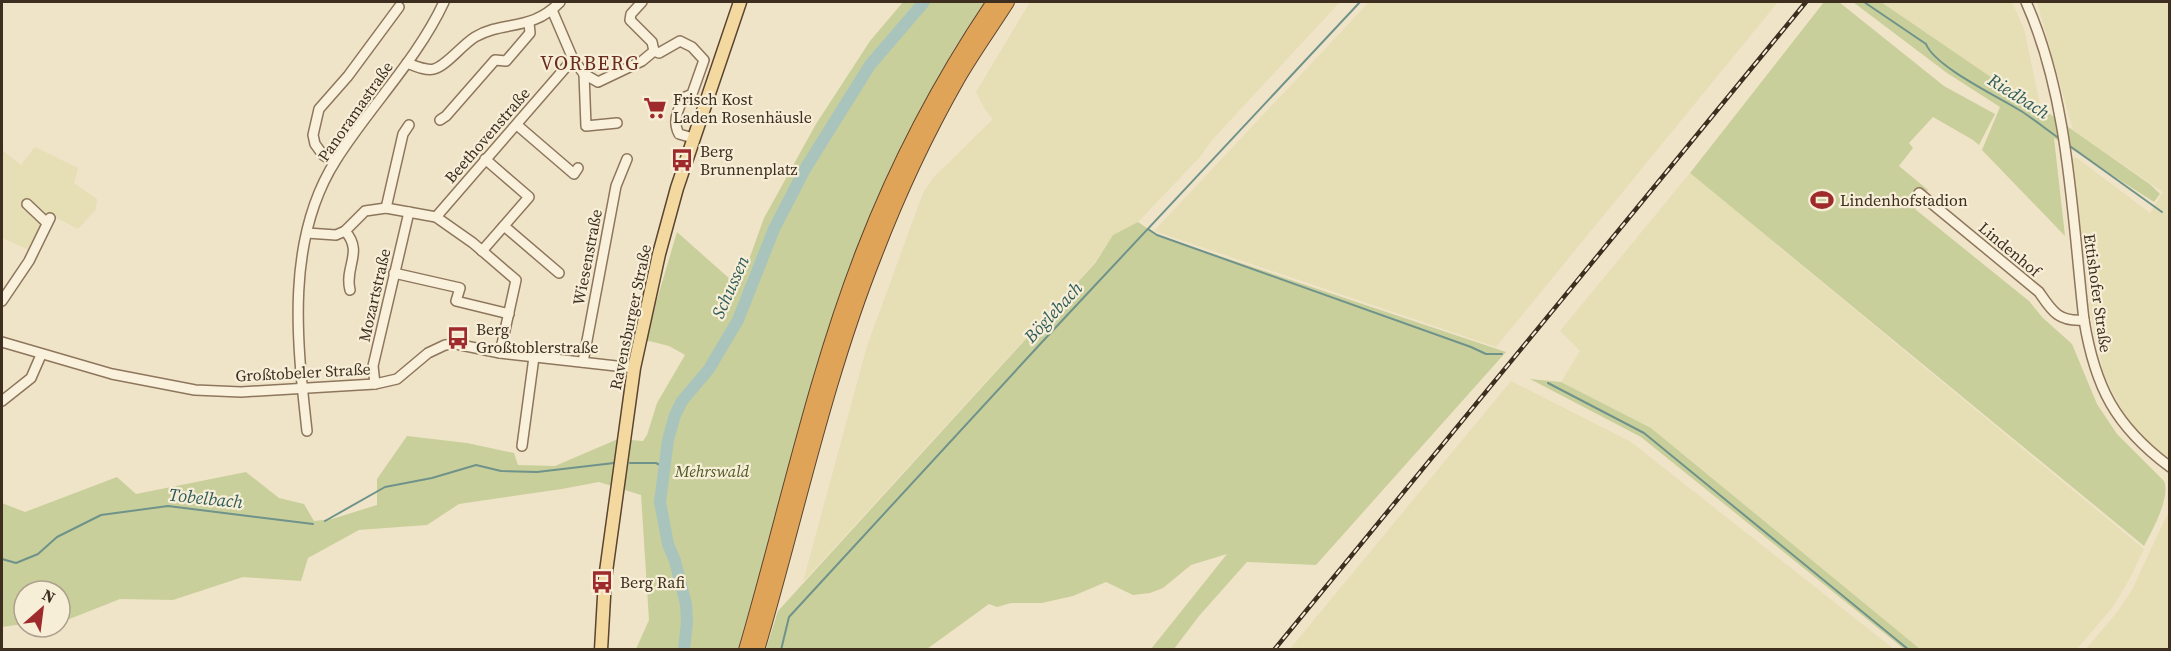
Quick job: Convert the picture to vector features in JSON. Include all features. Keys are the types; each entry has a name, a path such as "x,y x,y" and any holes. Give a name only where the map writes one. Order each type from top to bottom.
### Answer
{"highway":[{"path":"746,650 828,359 864,250 922,121 994,2"},
{"path":"757,650 838,361 874,255 902,189 933,126 959,77 1007,2"}],"main road":[{"name":"Ravensburger Straße","path":"601,650 605,579 634,368 659,254 693,138 737,2"}],"street":[{"name":"Panoramastraße","path":"307,431 297,306 307,233 317,200 334,162 407,63 444,2"},
{"path":"407,63 432,70 441,66 464,44 478,35 529,23 552,10 560,2"},
{"path":"642,2 631,14 630,20 652,42 654,51"},
{"name":"Ettishofer Straße","path":"2026,2 2053,84 2063,132 2089,352 2107,400 2135,437 2169,468"},
{"path":"334,162 323,155 315,144 313,135 319,109 348,76 399,7"},
{"path":"552,10 573,59 584,74 598,82 642,61 654,51"},
{"path":"440,120 495,60 506,61 530,33 529,23"},
{"path":"654,51 659,53 680,41 692,47 704,60 692,94 682,98 675,120 679,134 693,138"},
{"name":"Beethovenstraße","path":"436,217 573,59"},
{"path":"584,74 586,126 617,123"},
{"path":"386,208 403,134 409,125"},
{"path":"517,125 574,174 578,168"},
{"path":"482,251 529,197 485,159"},
{"name":"Wiesenstraße","path":"583,362 616,186 627,159"},
{"name":"Lindenhof","path":"1919,192 2038,292 2052,312 2063,319 2084,320"},
{"path":"2,301 29,261 49,220 27,204"},
{"path":"307,233 336,235 345,231 365,210 386,208 436,217 516,280 500,353"},
{"name":"Mozartstraße","path":"375,384 373,366 409,212"},
{"path":"504,226 560,273"},
{"path":"345,231 355,246 347,280 350,290"},
{"path":"394,273 460,288 456,301 508,314"},
{"name":"Großtobeler Straße","path":"2,342 112,374 195,390 241,392 375,384 397,379 428,353 445,345 462,344 500,353 634,368"},
{"path":"2,401 31,378 41,355"},
{"path":"522,446 534,357"}],"shaded area":[{"path":"1030,2 1340,2 1138,222 1113,235 1096,261 803,582 867,346 923,193 933,178 993,119 985,110 976,92"},
{"path":"1369,2 1778,2 1496,347 1154,231"},
{"path":"1881,2 2012,2 2024,29 2042,113"},
{"path":"2037,2 2169,2 2169,459 2130,426 2104,375 2089,304 2094,296 2092,273 2081,252 2072,158 2077,158 2150,213 2163,192 2073,130"},
{"path":"35,147 78,168 74,183 97,199 96,209 78,229 57,218 36,253 2,238 2,150 21,165"},
{"path":"1690,173 2144,549 2113,607 2077,649 1920,649 1651,428 1561,382 1580,351 1560,331"},
{"path":"1511,381 1631,442 1894,649 1290,649"},
{"path":"2169,515 2169,649 2086,649 2118,611 2132,590"}],"green space":[{"name":"Mehrswald","path":"903,2 986,2 962,38 919,113 882,191 849,271 802,417 738,649 636,649 649,620 641,495 599,482 459,504 427,525 359,530 308,558 301,581 243,577 173,600 120,599 72,618 72,579 12,579 12,626 2,627 2,503 25,512 117,477 136,494 246,472 279,498 304,504 314,521 332,519 377,505 377,479 407,436 467,443 514,453 518,465 555,466 618,439 643,441 657,403 685,355 669,346 645,340 677,232 739,287 764,218 816,124 870,41"},
{"name":"Lindenhofstadion","path":"1824,2 1839,2 1944,86 1995,114 1979,145 1933,117 1909,143 1913,148 1899,166 1928,190 1915,209 2029,301 2043,318 2072,344 2097,404 2117,434 2164,481 2163,505 2144,546 1690,173"},
{"path":"1853,2 1881,2 2042,112 2047,112 2151,185 2160,194 2154,202 2054,138 2065,236 1982,150 2000,107 1947,73"},
{"path":"1138,222 1157,235 1506,352 1316,565 1247,562 1199,616 1174,649 1151,649 1227,554 1191,565 1163,588 1150,593 1133,595 1106,582 1073,596 1042,603 1011,603 997,607 989,604 927,649 766,649 778,611 1096,262 1113,235"},
{"path":"1530,379 1561,382 1651,428 1920,649 1904,649 1641,437"}],"waterway":[{"name":"Schussen","path":"684,650 686,604 675,561 668,544 660,502 668,440 675,415 682,401 709,369 738,320 774,229 805,169 870,65 924,2"},
{"name":"Böglebach","path":"781,650 789,617 1360,2"},
{"name":"Riedbach","path":"1864,2 1926,44 1932,53 1954,72 2021,111 2060,139"},
{"name":"Riedbach","path":"2067,144 2162,212"},
{"path":"1148,229 1157,235 1486,354 1502,354"},
{"path":"1548,383 1644,433 1909,650"},
{"name":"Tobelbach","path":"325,521 385,487 432,478 476,465 501,471 537,472 614,463"},
{"name":"Tobelbach","path":"630,463 656,463 664,467"},
{"name":"Tobelbach","path":"2,559 16,563 38,554 57,537 101,515 168,506 313,524"}],"railway":[{"path":"1274,650 1806,2"}],"place":[{"name":"Frisch Kost Laden Rosenhäusle","path":"655,108"},
{"name":"Berg Brunnenplatz","path":"682,160"},
{"name":"Lindenhofstadion","path":"1822,200"},
{"name":"Berg Großtoblerstraße","path":"458,338"},
{"name":"Berg Rafi","path":"602,582"}],"district":[{"name":"VORBERG","path":"590,63"}]}
